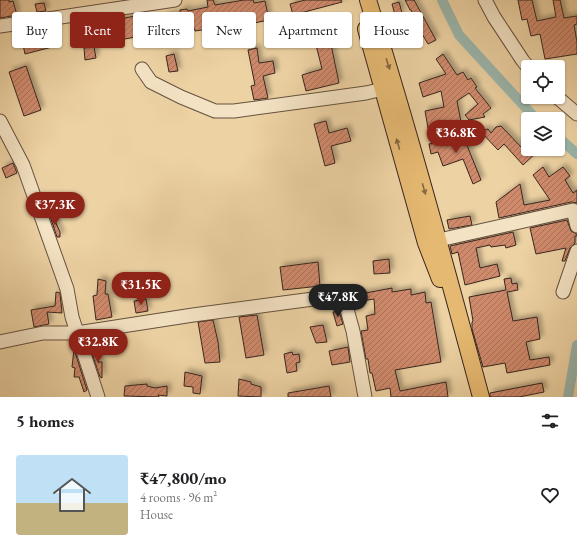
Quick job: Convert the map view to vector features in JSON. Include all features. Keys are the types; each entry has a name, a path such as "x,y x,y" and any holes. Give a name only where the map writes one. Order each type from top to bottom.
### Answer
{"main road":[{"path":"358,0 383,89 433,241 480,397"},
{"path":"368,0 395,86 433,241 438,273 451,317 470,397"}],"street":[{"path":"0,26 175,0"},
{"path":"485,0 494,17 522,60"},
{"path":"142,69 151,82 181,97 215,111 234,111 366,93 383,89"},
{"path":"565,104 577,114"},
{"path":"0,121 23,165 66,289 77,333 98,397"},
{"path":"433,241 573,210 577,226"},
{"path":"563,292 577,251"},
{"path":"0,342 43,333 77,333 192,315 343,295 353,331 356,356 365,397"}],"building":[{"path":"0,0 9,0 9,2 13,1 16,12 12,12 12,16 0,18"},
{"path":"207,0 213,0 215,5 244,0 253,0 254,3 265,1 267,12 264,12 264,21 256,23 256,12 202,12 202,30 195,31 194,12 180,12 180,10 187,9 188,11 208,7"},
{"path":"305,0 341,0 342,2 304,12 292,12 290,4"},
{"path":"405,0 414,0 421,12 412,12"},
{"path":"518,0 532,0 537,21 556,17 553,0 560,0 564,18 577,16 577,24 574,25 577,42 577,54 545,59 540,34 531,36 527,19 522,20"},
{"path":"399,2 402,12 394,12 392,4"},
{"path":"44,3 46,11 37,12 35,4"},
{"path":"133,16 133,37 125,39 125,18"},
{"path":"423,16 436,40 428,44 423,36"},
{"path":"24,48 48,48 25,54"},
{"path":"84,48 94,48 96,58 85,60"},
{"path":"257,48 259,63 273,61 275,73 263,76 268,98 254,100 251,86 255,85 248,50"},
{"path":"317,48 332,48 339,83 306,91 302,75 322,69"},
{"path":"174,54 178,71 169,72 166,56"},
{"path":"443,54 457,75 463,72 468,80 471,78 477,87 475,88 491,108 483,114 485,117 469,120 465,115 478,104 469,93 457,101 461,122 428,128 425,111 444,107 441,91 423,97 419,83 446,74 436,59"},
{"path":"26,66 41,110 24,116 9,72"},
{"path":"326,121 329,133 347,128 351,141 331,146 335,163 325,166 314,124"},
{"path":"501,126 521,147 521,156 533,156 523,165 504,144 498,150 480,131 488,129 491,133 496,127"},
{"path":"465,135 468,148 481,180 473,184 463,159 443,166 438,152 431,154 429,144"},
{"path":"13,163 17,173 6,178 2,168"},
{"path":"543,167 549,177 563,167 570,176 565,180 573,193 577,190 577,203 571,202 499,218 496,202 520,184 524,205 550,200 533,175"},
{"path":"51,212 60,232 60,237 57,237 49,213"},
{"path":"470,216 472,225 449,229 447,220"},
{"path":"567,220 571,231 577,234 577,236 575,236 575,243 570,248 565,261 562,261 566,248 536,254 530,228"},
{"path":"513,232 516,245 506,248 505,245 491,247 490,245 476,248 480,268 497,264 500,276 465,285 458,252 452,254 450,246"},
{"path":"389,259 390,273 374,274 373,261"},
{"path":"318,262 320,286 283,290 280,267"},
{"path":"511,278 512,284 517,283 518,290 507,292 513,321 537,317 540,339 526,342 530,360 549,357 550,365 507,373 505,363 483,367 472,329 473,321 469,297 506,290 504,279"},
{"path":"98,279 106,281 105,294 108,294 112,317 96,320 93,296 97,295"},
{"path":"392,288 392,292 411,289 411,295 425,292 426,303 431,302 441,362 395,370 400,391 446,382 448,397 391,397 390,388 376,391 372,373 370,373 368,359 366,359 361,331 368,330 366,316 375,314 374,299 356,302 355,295"},
{"path":"56,292 60,293 62,313 47,312 49,324 34,327 31,310 55,306"},
{"path":"146,299 148,311 136,313 134,301"},
{"path":"339,311 343,324 337,326 333,312"},
{"path":"257,315 264,355 246,358 239,317"},
{"path":"213,320 218,342 220,362 205,363 198,322"},
{"path":"323,325 327,342 316,343 310,327"},
{"path":"348,347 350,362 332,365 329,351"},
{"path":"74,349 87,390 84,392 79,377 74,377 75,368 72,367"},
{"path":"91,351 99,353 98,362 102,362 102,378 100,377"},
{"path":"292,352 293,355 299,354 300,362 296,363 297,371 287,373 284,354"},
{"path":"185,372 202,376 200,394 193,393 193,387 184,386"},
{"path":"239,379 251,382 251,384 261,387 261,397 238,396"},
{"path":"542,383 544,392 519,397 490,397 490,393"},
{"path":"147,384 147,386 155,388 167,386 167,396 124,396 125,386"},
{"path":"329,386 331,397 288,397 288,393"}],"waterway":[{"path":"442,0 459,35 530,112"},
{"path":"565,143 577,154"},
{"path":"568,397 577,345"}]}
